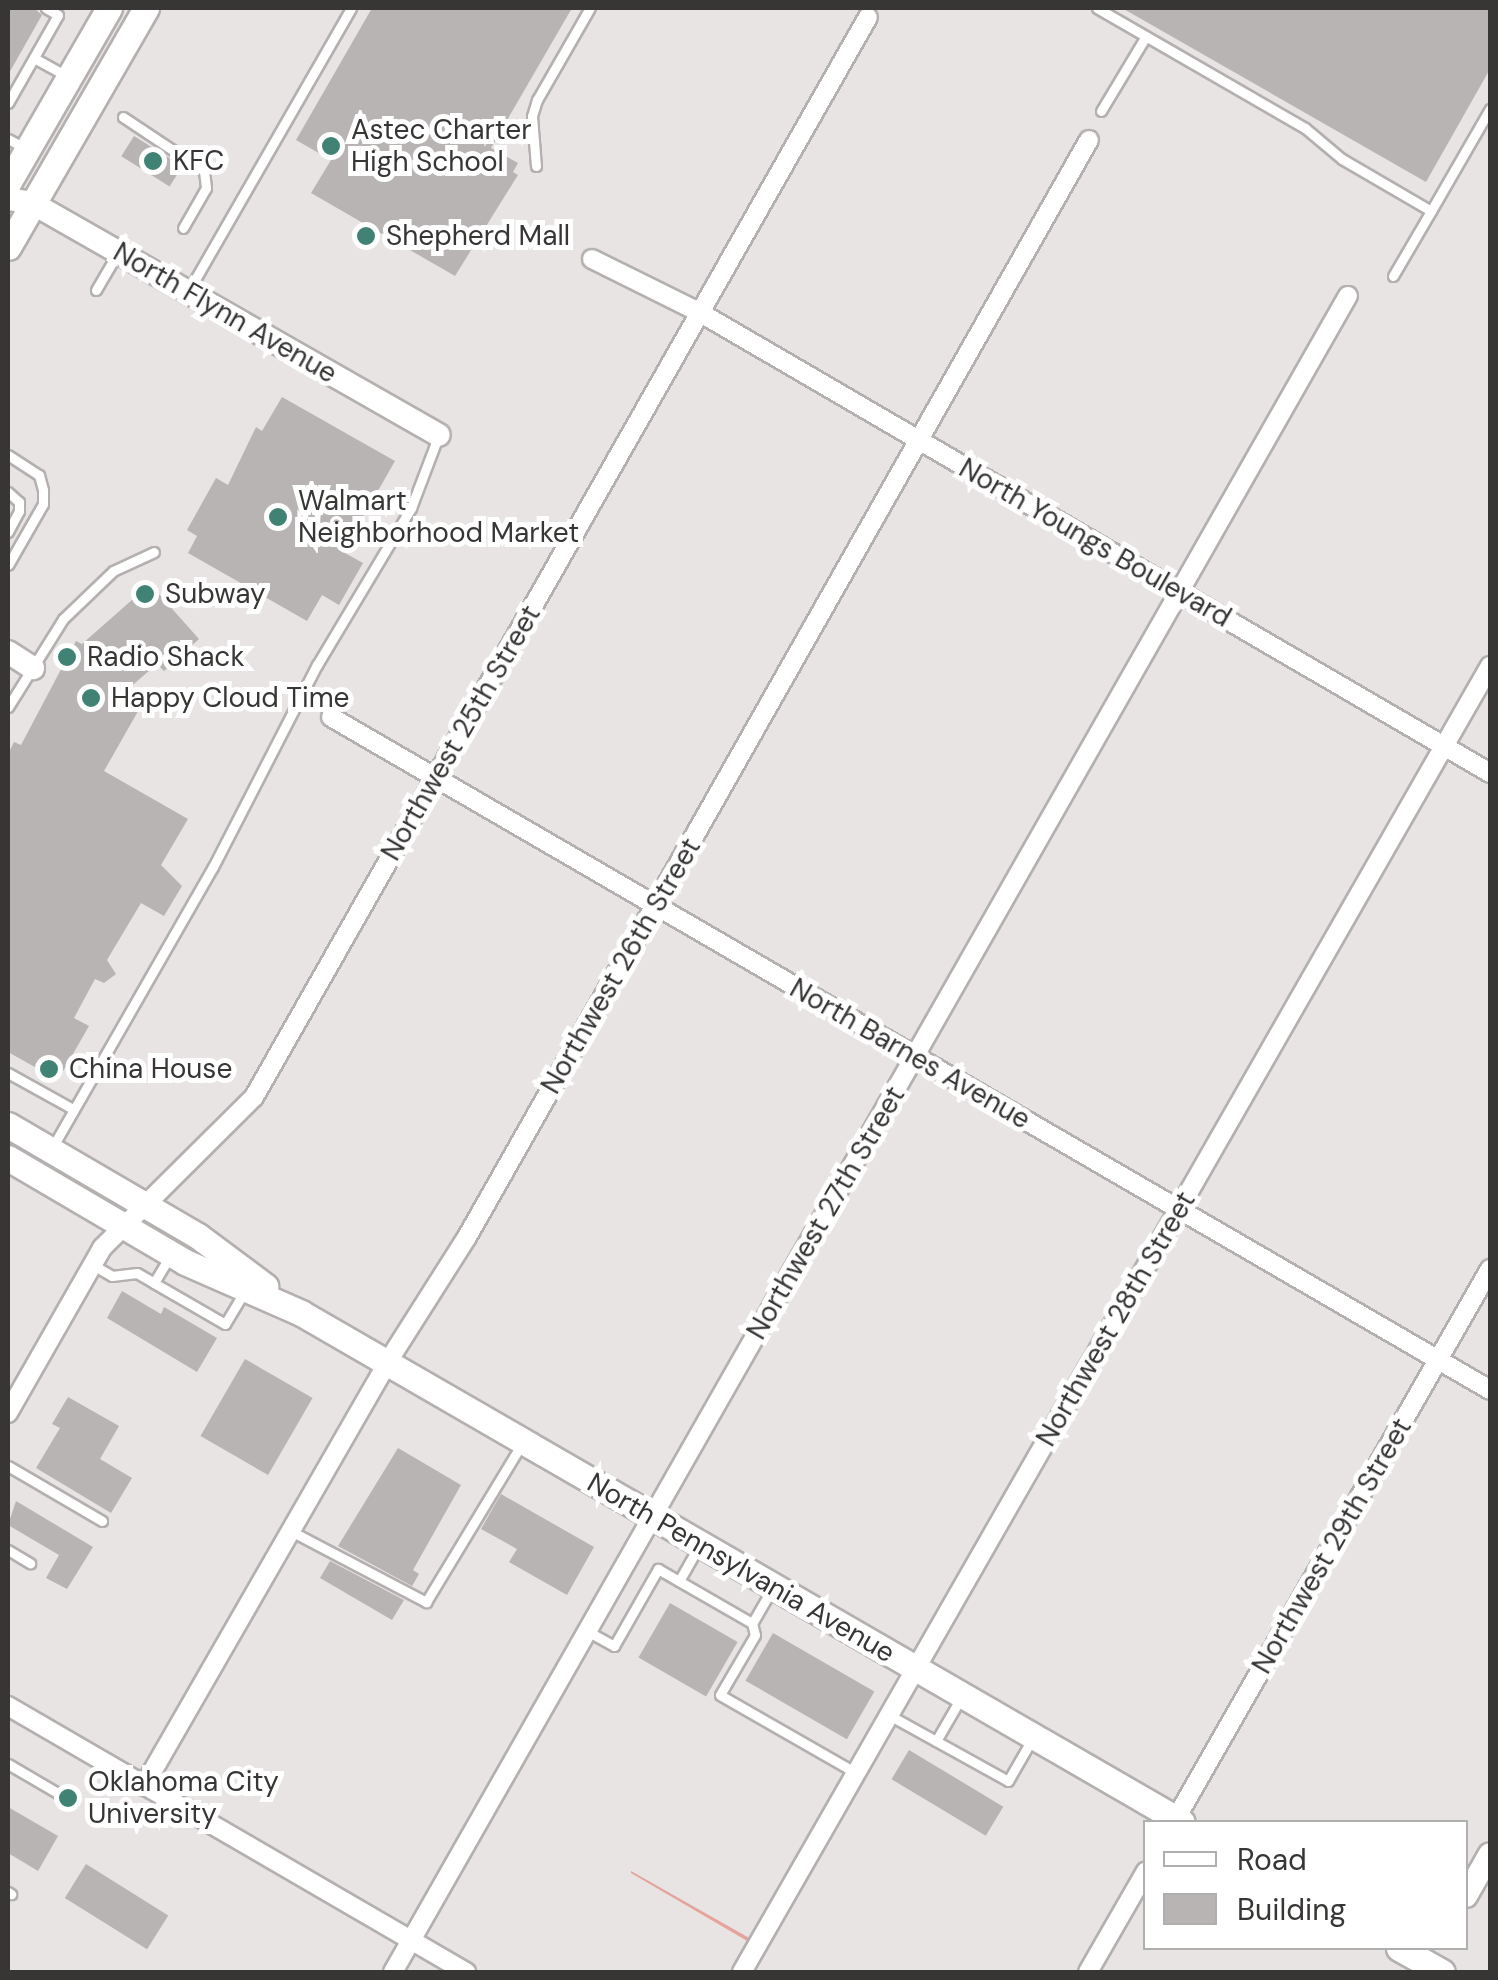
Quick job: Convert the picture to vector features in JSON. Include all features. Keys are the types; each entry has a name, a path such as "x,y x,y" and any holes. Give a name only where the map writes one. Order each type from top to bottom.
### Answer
{"main road":[{"path":"8,183 17,144 68,78 109,8"},
{"path":"8,247 20,201 135,11"},
{"path":"11,1160 29,1138"},
{"name":"North Pennsylvania Avenue","path":"29,1138 198,1236 301,1313"},
{"name":"North Pennsylvania Avenue","path":"11,1160 171,1254 301,1313 1175,1820"},
{"path":"1403,1950 1434,1964"}],"street":[{"name":"Northwest 25th Street","path":"8,1413 92,1265 121,1225 254,1097 868,17"},
{"name":"Northwest 26th Street","path":"144,1786 387,1363 467,1237 1089,140"},
{"name":"North Flynn Avenue","path":"20,201 189,290 438,435"},
{"name":"North Youngs Boulevard","path":"592,259 699,312 1490,773"},
{"name":"Northwest 27th Street","path":"393,1972 1348,296"},
{"path":"8,652 33,668"},
{"name":"Northwest 28th Street","path":"742,1972 1490,666"},
{"name":"North Barnes Avenue","path":"331,716 1490,1390"},
{"name":"Northwest 29th Street","path":"1178,1820 1490,1269"},
{"path":"8,1706 466,1972"},
{"path":"1468,1892 1490,1854"},
{"path":"1088,1972 1143,1876"}],"lane":[{"path":"8,103 58,15 47,8"},
{"path":"189,290 351,8"},
{"path":"536,166 532,116 537,100 590,8"},
{"path":"1098,8 1305,128 1342,159 1431,211"},
{"path":"1102,111 1146,36"},
{"path":"34,58 68,78"},
{"path":"1393,276 1490,109"},
{"path":"123,117 204,171 206,188 183,228"},
{"path":"96,290 119,251"},
{"path":"29,1138 73,1109 231,833 318,666 392,542 438,435"},
{"path":"8,455 39,475 44,490 43,504 8,565"},
{"path":"8,492 18,502 20,511 8,532"},
{"path":"8,707 62,619 113,571 154,552"},
{"path":"8,1073 73,1109"},
{"path":"154,1283 171,1254"},
{"path":"92,1265 112,1276 137,1273 226,1324 246,1288"},
{"path":"291,1531 426,1602 524,1442"},
{"path":"8,1466 102,1521"},
{"path":"678,1581 700,1544"},
{"path":"8,1550 30,1562"},
{"path":"587,1631 614,1646 658,1569 752,1623"},
{"path":"774,1586 752,1623 755,1635 720,1695 856,1773"},
{"path":"936,1741 962,1696"},
{"path":"889,1715 1008,1781 1033,1737"},
{"path":"8,1764 73,1802"}],"shaded area":[{"path":"631,1871 751,1939 749,1942"}],"building":[{"path":"8,8 34,8 42,15 8,75"},
{"path":"372,8 572,8 491,148 518,163 513,172 518,175 455,276 311,193 331,160 296,140"},
{"path":"1122,8 1490,8 1490,69 1426,182"},
{"name":"KFC","path":"134,136 182,166 170,187 121,156"},
{"name":"Walmart Neighborhood Market","path":"282,397 395,461 343,552 363,563 339,605 322,595 307,621 188,553 197,536 187,530 216,478 228,485 256,427 262,431"},
{"path":"150,584 199,639 164,671 157,664 128,689 145,699 104,771 188,819 161,865 182,886 164,916 141,903 107,960 116,974 104,983 95,979 74,1018 89,1026 58,1080 8,1052 8,754 14,742 21,745 76,641 82,644"},
{"path":"122,1291 161,1314 164,1307 217,1338 197,1372 107,1318"},
{"path":"245,1359 313,1398 268,1475 200,1436"},
{"path":"68,1397 119,1426 100,1459 132,1478 111,1513 36,1468 60,1428 52,1424"},
{"path":"398,1448 461,1485 413,1570 419,1574 412,1586 338,1546"},
{"path":"501,1494 594,1547 567,1595 509,1562 517,1549 481,1529"},
{"path":"16,1501 93,1547 67,1589 46,1578 59,1555 8,1525"},
{"path":"330,1561 404,1600 392,1620 320,1578"},
{"path":"670,1603 738,1642 706,1697 638,1658"},
{"path":"773,1633 874,1692 847,1739 746,1681"},
{"path":"909,1750 1003,1807 986,1836 891,1779"},
{"path":"8,1807 58,1836 38,1871 8,1853"},
{"path":"86,1864 168,1915 147,1949 65,1898"}],"place":[{"name":"Astec Charter High School","path":"331,146"},
{"name":"KFC","path":"153,161"},
{"name":"Shepherd Mall","path":"366,236"},
{"name":"Walmart Neighborhood Market","path":"278,517"},
{"name":"Subway","path":"145,594"},
{"name":"Radio Shack","path":"67,657"},
{"name":"Happy Cloud Time","path":"91,698"},
{"name":"China House","path":"49,1069"},
{"name":"Oklahoma City University","path":"68,1798"}]}
